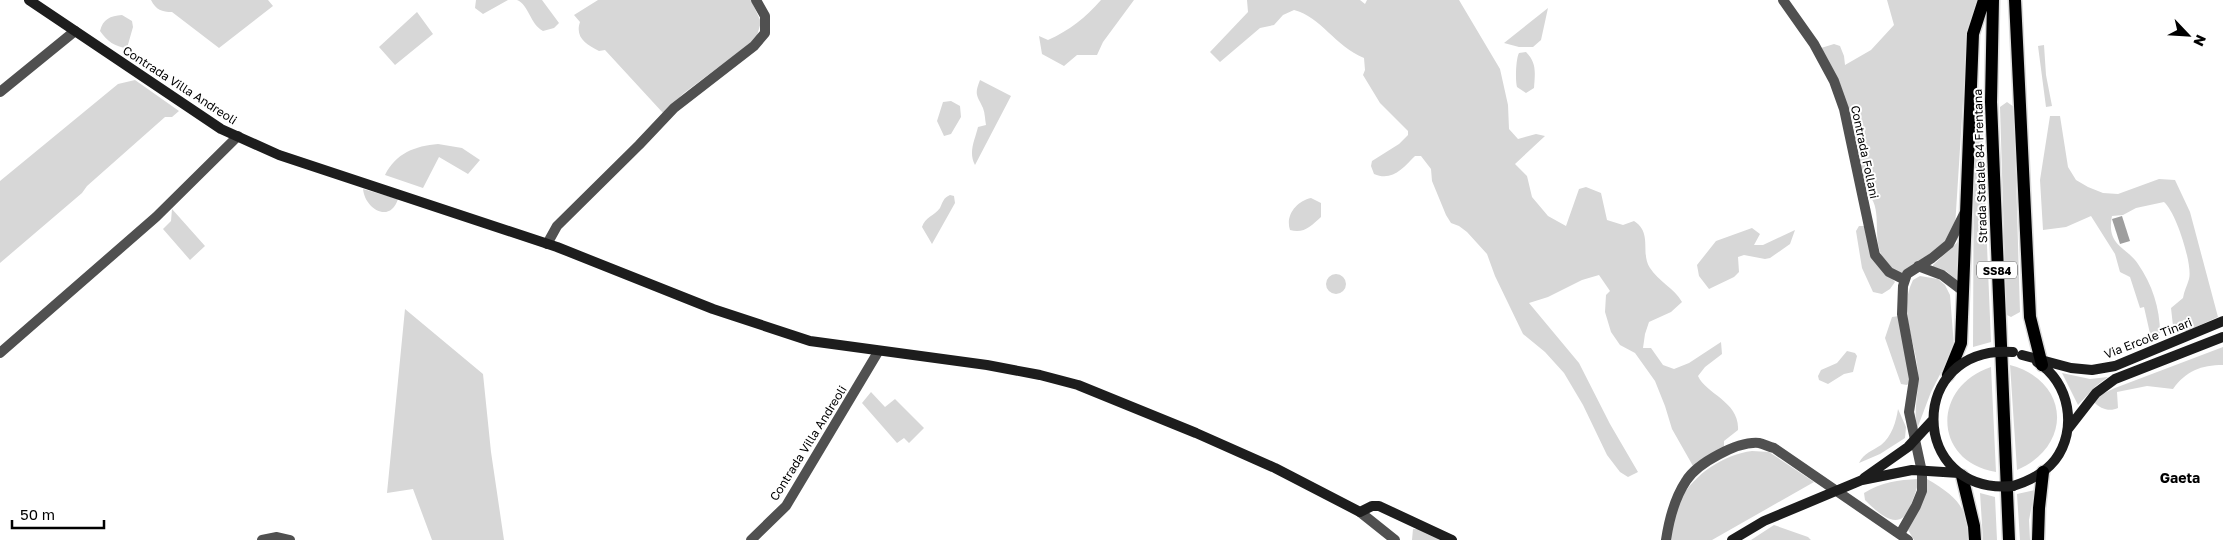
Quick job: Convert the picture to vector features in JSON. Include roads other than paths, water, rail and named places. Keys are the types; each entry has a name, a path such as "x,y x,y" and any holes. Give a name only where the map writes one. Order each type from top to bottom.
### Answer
{"main road":[{"name":"Contrada Villa Andreoli","path":"29,0 222,129 279,155 547,244 713,309 802,338 878,352 987,364 1078,385 1196,433 1275,468 1360,512"},
{"path":"1948,375 1961,343 1973,34 1984,0"},
{"name":"Strada Statale 84 Frentana","path":"1993,0 1991,102 2009,540"},
{"path":"2015,0 2030,317 2042,362"},
{"name":"Via Ercole Tinari","path":"2223,321 2115,366 2092,370 2070,368 2042,362 2018,353 1998,351 1977,355 1958,365 1948,375 1936,397 1932,421 1935,437 1941,452 1950,465 1960,474 1987,486 2013,486 2029,481 2043,472 2059,452 2068,429 2096,393 2115,379 2223,337"},
{"name":"Via Ercole Tinari","path":"2042,362 2055,378 2064,394 2068,411 2068,429"},
{"path":"1862,480 1908,447 1932,421"},
{"path":"1732,540 1764,521 1862,480 1912,470 1960,474 1974,526 1975,540"},
{"path":"2038,540 2043,472"},
{"path":"1360,512 1372,506 1380,506 1452,540"}],"street":[{"path":"547,244 557,226 639,146 674,108 754,46 765,33 765,16 756,0"},
{"name":"Contrada Follani","path":"1783,0 1814,44 1834,82 1844,109 1875,255 1889,272 1905,280"},
{"path":"0,92 75,31"},
{"path":"0,353 156,217 238,136"},
{"path":"1666,540 1674,504 1686,480 1708,461 1735,448 1759,443 1774,448 1904,537 1922,490 1922,472 1909,412 1914,378 1902,314 1905,280 1907,274 1932,258 1949,244 1966,209"},
{"path":"1918,266 1942,275 1963,291"},
{"name":"Contrada Villa Andreoli","path":"750,540 786,506 878,352"},
{"path":"1360,512 1395,540"},
{"path":"262,540 277,537 290,540"}],"district":[{"name":"Gaeta","path":"2180,477"}]}
